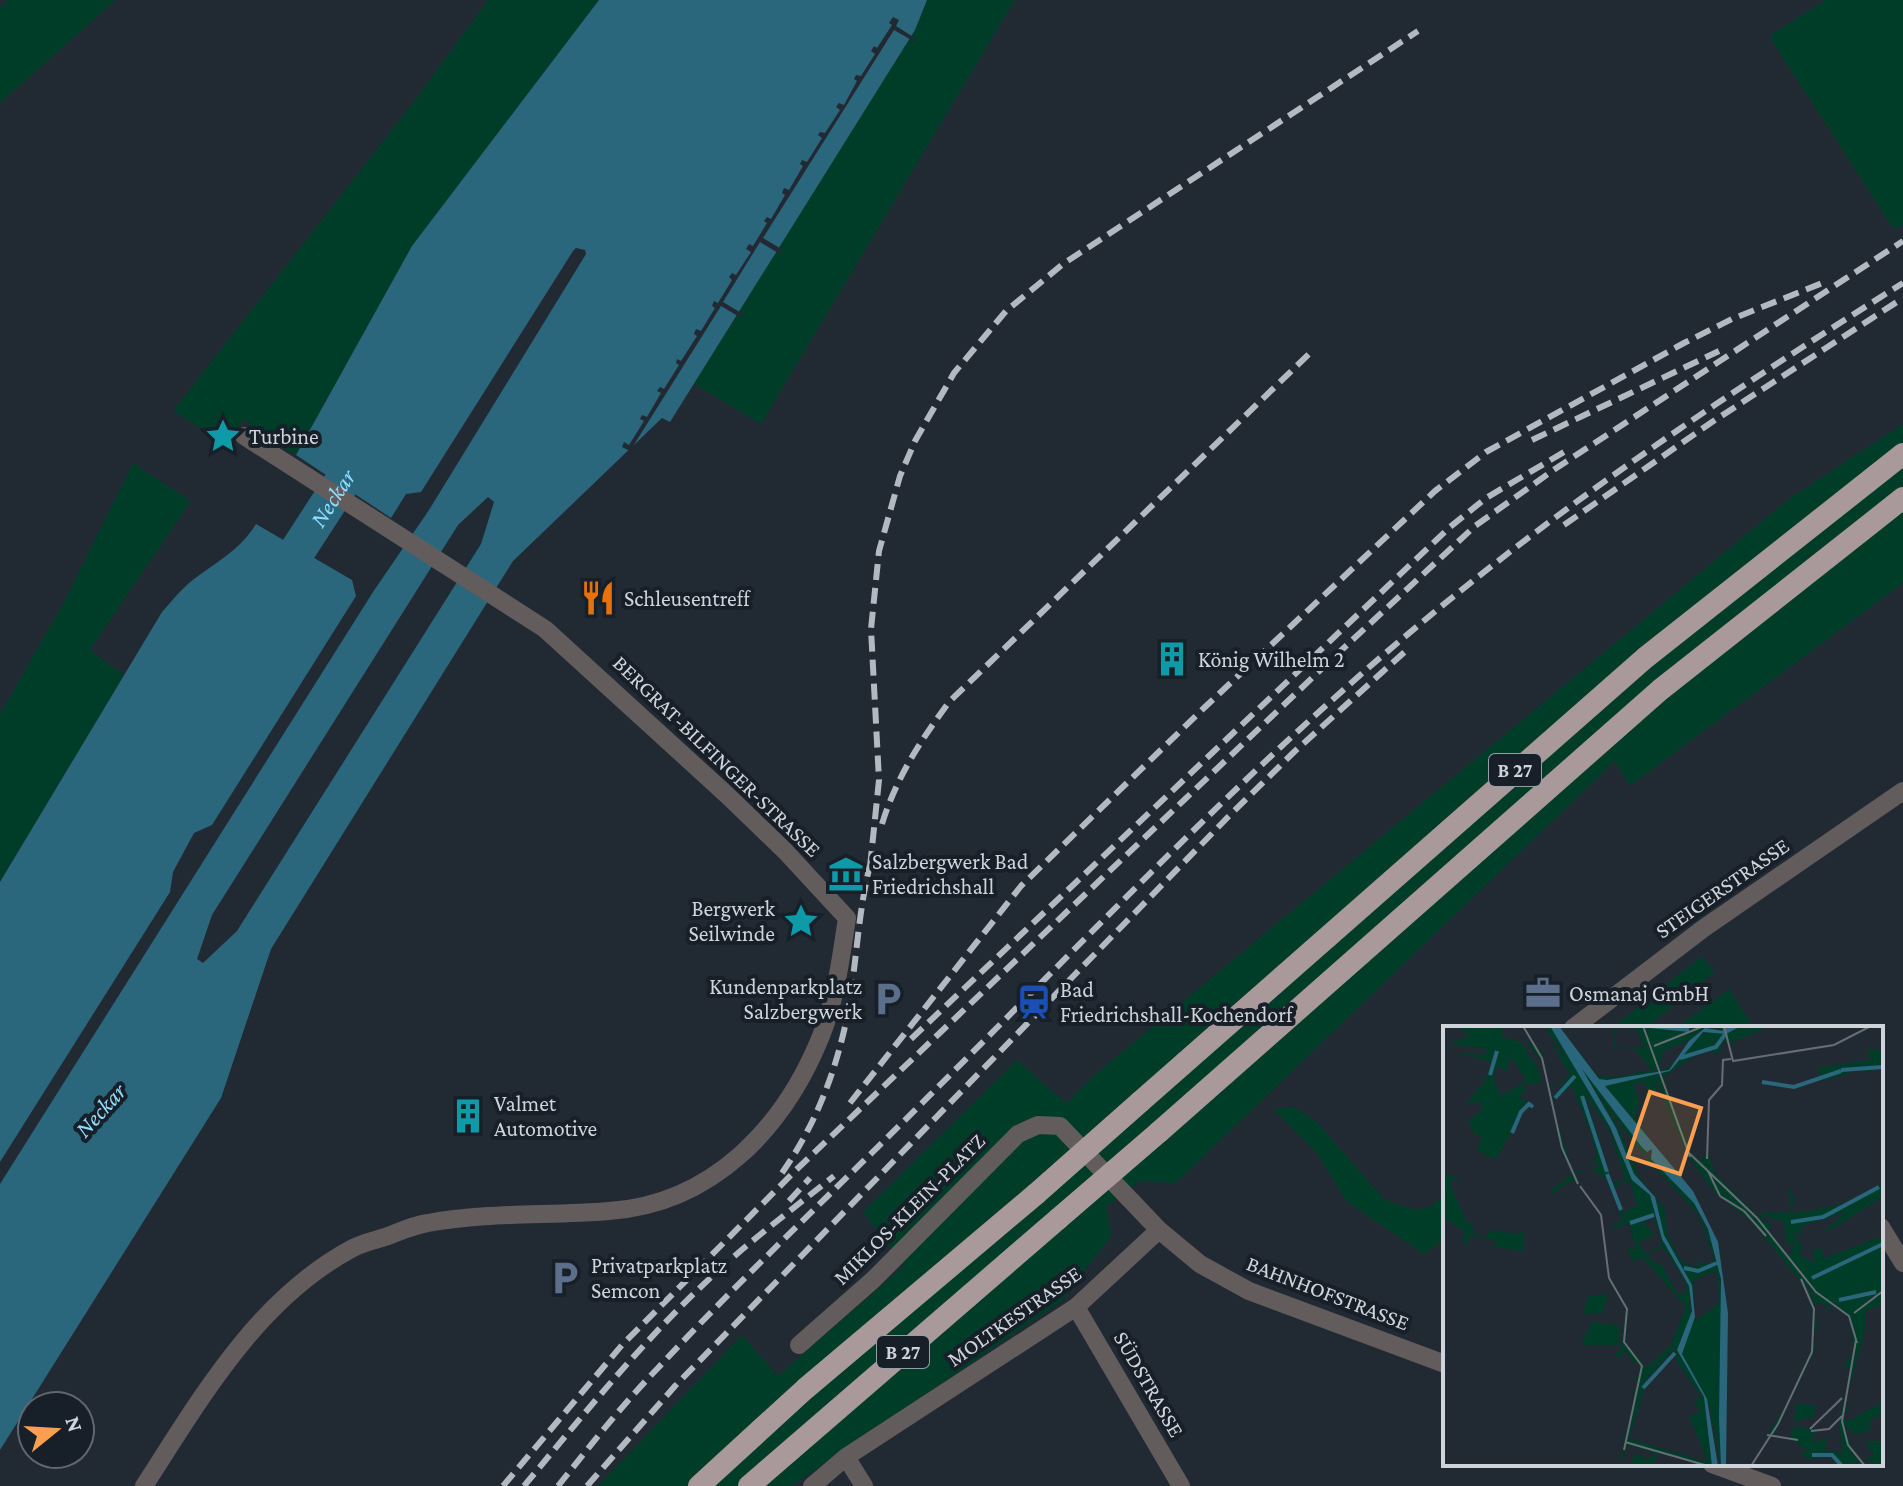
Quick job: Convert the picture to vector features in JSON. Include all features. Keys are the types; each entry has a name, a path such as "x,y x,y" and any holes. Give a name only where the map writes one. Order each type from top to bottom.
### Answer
{"highway":[{"name":"B 27","path":"699,1486 805,1389 1036,1194 1645,658 1903,454"},
{"name":"B 27","path":"749,1486 1159,1132 1660,690 1903,498"}],"street":[{"name":"BERGRAT-BILFINGER-STRASSE","path":"144,1486 206,1389 257,1324 302,1283 355,1247 425,1223 491,1215 611,1211 649,1205 685,1192 725,1170 757,1141 802,1074 821,1036 832,1000 847,918 785,851 572,651 524,613 244,436"},
{"name":"STEIGERSTRASSE","path":"1576,1026 1704,928 1903,791"},
{"name":"MIKLOS-KLEIN-PLATZ","path":"799,1345 874,1279 1018,1134 1038,1125 1060,1126"},
{"name":"BAHNHOFSTRASSE","path":"1060,1126 1159,1230 1200,1264 1249,1291 1443,1363"},
{"name":"MOLTKESTRASSE","path":"812,1486 846,1457 1076,1307 1159,1230"},
{"path":"1883,1230 1903,1263"},
{"name":"SÜDSTRASSE","path":"1076,1307 1181,1486"},
{"path":"846,1457 864,1486"},
{"path":"1717,1466 1772,1486"}],"green space":[{"path":"9,0 116,0 0,103 0,7"},
{"path":"488,0 599,0 324,404 296,455 257,432 244,419 230,447 173,411 415,100"},
{"path":"927,0 1015,0 761,424 694,384 915,30"},
{"path":"1826,0 1903,0 1903,225 1894,230 1769,36"},
{"path":"1903,424 1903,583 1630,786 1615,761 1176,1183 1140,1181 1106,1207 1112,1235 1062,1301 792,1486 598,1486 742,1335 778,1376 904,1266 863,1212 1017,1060 1066,1103 1098,1072 1790,498"},
{"path":"133,463 191,501 90,650 124,675 0,882 0,714 63,604"},
{"path":"1702,956 1715,972 1648,1026 1614,1026"},
{"path":"1729,989 1753,1026 1679,1026"},
{"path":"1294,1107 1316,1121 1385,1200 1416,1210 1431,1207 1443,1195 1443,1240 1424,1254 1347,1202 1316,1152 1273,1109"}],"water":[{"path":"599,0 927,0 915,30 670,422 662,418 513,561 271,949 221,1098 38,1390 16,1390 16,1425 0,1450 0,1184 373,592 429,510 586,254 585,250 576,248 573,251 421,492 406,494 391,518 296,455 412,246","holes":["488,497 494,502 481,544 237,931 203,963 197,959 212,915 458,525"]},
{"path":"256,524 352,580 356,596 212,825 194,833 173,872 170,892 0,1162 0,882 162,612 190,583 236,548"}],"pier":[{"path":"893,17 899,20 896,26 915,38 913,41 894,30 763,238 783,250 780,254 760,242 723,302 743,314 741,318 721,306 630,451 622,447 624,442 629,445 644,421 640,419 642,415 647,417 661,393 657,391 660,387 664,389 679,365 677,359 681,361 697,336 694,334 696,329 701,331 715,308 712,306 714,301 718,303 732,280 729,277 732,273 736,275 751,252 746,249 749,244 753,246 767,223 764,221 767,217 771,219 785,195 782,193 784,188 789,190 803,166 800,164 802,160 807,162 822,138 818,135 825,133 840,110 836,107 839,103 844,105 857,81 854,79 856,75 861,76 875,54 871,51 874,46 877,48 892,25 889,23"}],"waterway":[{"name":"Neckar","path":"272,590 355,462"}],"railway":[{"path":"870,867 879,780 871,629 879,551 900,476 915,441 954,373 1006,311 1063,264 1418,31"},
{"path":"503,1486 622,1345 796,1170 1475,526 1555,469 1903,241"},
{"path":"850,1103 1021,886 1205,707 1435,491 1486,452 1684,343 1732,319 1825,282"},
{"path":"558,1486 632,1396 727,1296 1175,848 1295,733 1420,624 1536,532 1656,445 1903,283"},
{"path":"1564,525 1712,422 1903,298"},
{"path":"1532,440 1719,351"},
{"path":"882,824 910,760 949,702 1310,353"},
{"path":"911,1039 1450,527 1486,498 1564,452"},
{"path":"587,1486 675,1386 1228,817 1294,752 1410,647"},
{"path":"782,1173 813,1120 835,1062 850,1002 863,898 872,858"},
{"path":"524,1486 622,1369 674,1313 743,1249 834,1176"},
{"path":"789,1201 810,1178"}],"place":[{"name":"Turbine","path":"223,436"},
{"name":"Schleusentreff","path":"598,598"},
{"name":"König Wilhelm 2","path":"1172,659"},
{"name":"Salzbergwerk Bad Friedrichshall","path":"846,874"},
{"name":"Bergwerk Seilwinde","path":"801,921"},
{"name":"Osmanaj GmbH","path":"1543,993"},
{"name":"Kundenparkplatz Salzbergwerk","path":"888,999"},
{"name":"Bad Friedrichshall-Kochendorf","path":"1034,1002"},
{"name":"Valmet Automotive","path":"468,1116"},
{"name":"Privatparkplatz Semcon","path":"565,1278"}]}
